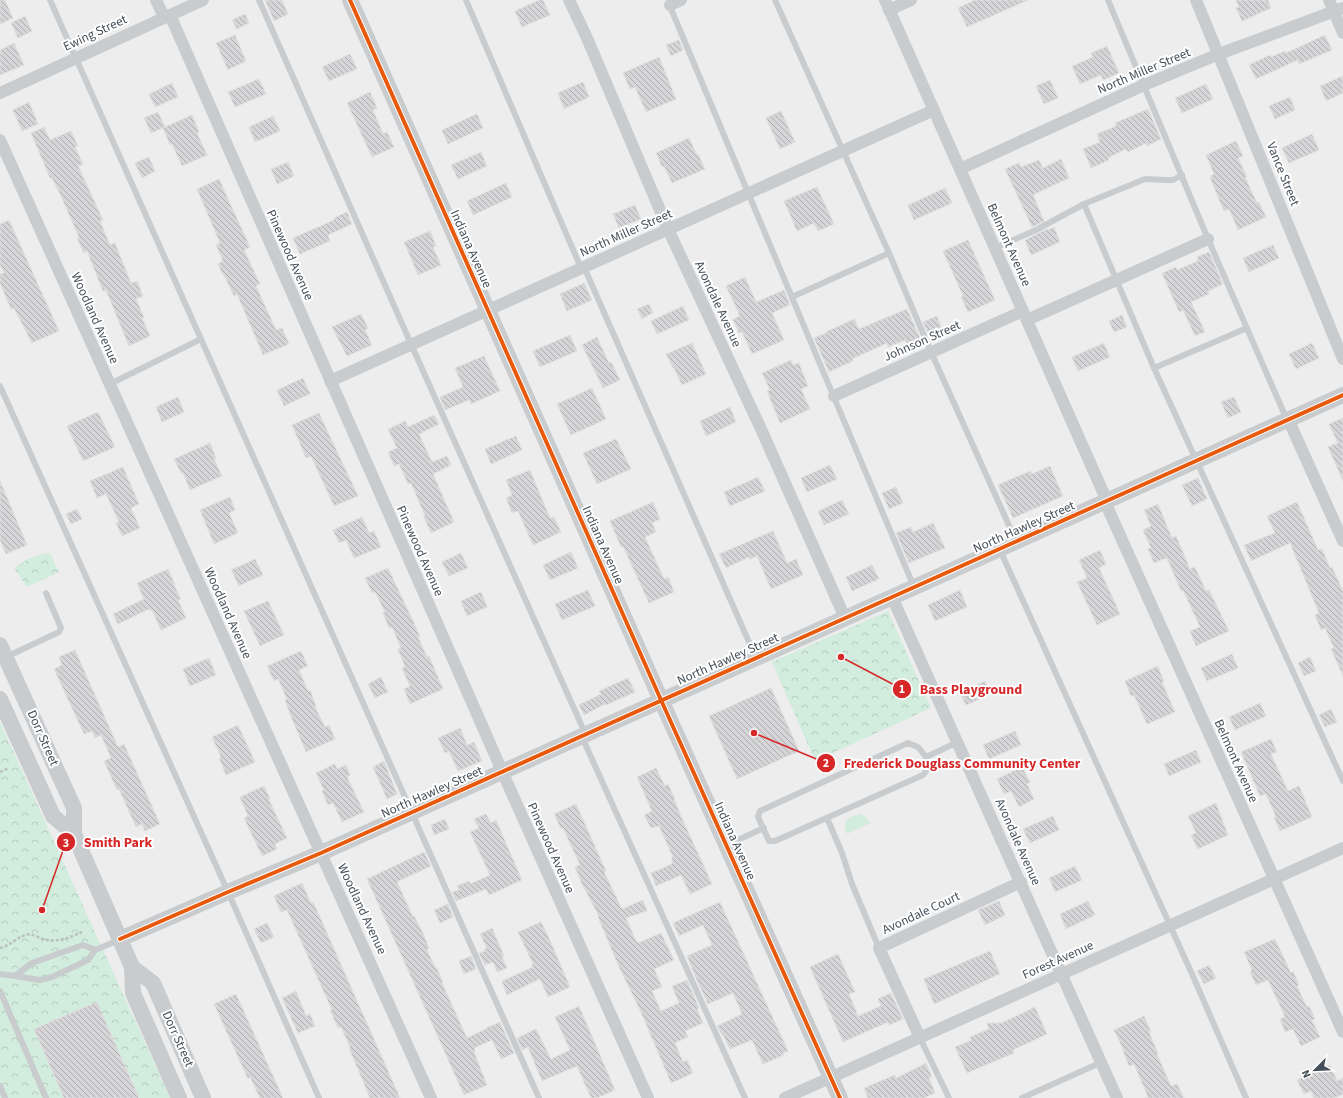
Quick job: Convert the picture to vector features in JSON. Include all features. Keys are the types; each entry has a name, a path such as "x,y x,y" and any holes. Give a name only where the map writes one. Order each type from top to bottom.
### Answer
{"street":[{"name":"Pinewood Avenue","path":"156,0 167,16 648,1098"},
{"name":"Ewing Street","path":"0,92 202,0"},
{"name":"Indiana Avenue","path":"350,0 726,846 840,1098"},
{"name":"Avondale Avenue","path":"569,0 587,38 668,229 761,429 845,618"},
{"path":"669,3 682,0"},
{"path":"887,5 911,0"},
{"name":"Vance Street","path":"1196,0 1343,359"},
{"path":"1329,0 1338,10 1343,33"},
{"name":"Belmont Avenue","path":"887,5 1343,1032"},
{"name":"North Miller Street","path":"960,169 1144,84 1219,54 1338,10"},
{"name":"North Miller Street","path":"330,381 934,110"},
{"name":"Woodland Avenue","path":"0,140 432,1098"},
{"name":"Johnson Street","path":"834,396 931,352 1116,280 1208,239"},
{"name":"North Hawley Street","path":"120,939 321,853 1343,394"},
{"path":"1287,420 1343,541"},
{"name":"Avondale Avenue","path":"892,597 1117,1098"},
{"name":"Dorr Street","path":"3,651 74,808 74,834 132,967 133,993 179,1098"},
{"name":"Dorr Street","path":"0,699 53,816 74,834"},
{"name":"Forest Avenue","path":"785,1098 1343,848"},
{"name":"Avondale Court","path":"920,1038 879,948 1020,882"},
{"name":"Dorr Street","path":"132,967 153,983 203,1098"}],"lane":[{"path":"50,0 540,1098"},
{"path":"259,0 583,735 745,1098"},
{"path":"466,0 536,166 583,267 756,658"},
{"path":"775,0 1016,541"},
{"path":"1108,0 1208,239 1287,420"},
{"path":"669,3 914,587"},
{"path":"995,248 1029,234 1084,204 1145,179 1173,180 1182,175"},
{"path":"1084,204 1154,368 1343,781"},
{"path":"792,297 889,253"},
{"path":"1154,368 1246,328"},
{"path":"110,384 201,339"},
{"path":"0,386 319,1098"},
{"path":"999,549 1170,926 1246,1098"},
{"path":"3,651 59,632 61,628 46,593"},
{"path":"926,757 958,742"},
{"path":"908,743 918,747 926,757 927,770 923,775 826,818 775,841 769,841 758,817 760,811 908,743"},
{"path":"826,818 842,853 852,884 879,948"},
{"path":"726,846 764,828"},
{"path":"0,974 40,980 52,977 88,960 95,950 120,939"},
{"path":"15,976 32,963 83,945 95,950"},
{"path":"0,991 46,1098"},
{"path":"920,1038 949,1098"},
{"path":"1022,1098 1102,1062"},
{"path":"0,1086 5,1098"}],"path":[{"path":"0,772 9,768"},
{"path":"0,948 25,934 44,940 57,941 69,938 82,932"}],"green space":[{"path":"50,553 59,572 27,587 14,568 31,558"},
{"path":"888,611 931,708 815,761 772,662"},
{"path":"0,722 170,1098 0,1098"},
{"path":"860,814 867,818 870,823 847,834 845,830 845,823 852,816"}],"building":[{"path":"0,0 5,0 13,18 0,24"},
{"path":"265,0 282,0 288,14 274,21"},
{"path":"539,0 543,0 550,15 522,27 515,11"},
{"path":"975,0 1028,0 967,27 958,8"},
{"path":"1236,0 1268,0 1271,8 1242,21 1236,8 1239,7"},
{"path":"245,14 249,23 237,29 232,20"},
{"path":"25,16 32,31 18,38 11,23"},
{"path":"235,35 246,61 228,70 216,43"},
{"path":"1325,35 1332,50 1299,64 1298,60 1256,79 1249,65 1270,55 1271,57 1285,51 1286,53"},
{"path":"679,40 683,50 671,56 666,45"},
{"path":"14,43 24,65 0,75 0,50"},
{"path":"1107,46 1119,73 1103,80 1101,75 1080,84 1072,66 1093,57 1091,53"},
{"path":"350,54 357,69 329,81 322,67"},
{"path":"659,57 676,99 646,112 635,87 630,89 623,73"},
{"path":"1343,76 1343,93 1326,101 1320,86"},
{"path":"259,79 266,94 235,107 228,92"},
{"path":"1050,80 1058,98 1044,104 1036,86"},
{"path":"583,82 589,97 564,109 558,93"},
{"path":"172,83 178,97 155,107 149,94"},
{"path":"1206,84 1213,99 1182,113 1175,98"},
{"path":"370,92 377,108 373,110 383,134 387,132 394,147 372,157 347,103"},
{"path":"1290,97 1295,110 1275,119 1269,106"},
{"path":"29,102 38,124 22,131 13,110"},
{"path":"1148,109 1161,139 1147,146 1146,143 1128,152 1126,149 1108,158 1109,160 1091,168 1083,149 1100,142 1097,134 1116,126 1115,123"},
{"path":"781,111 795,142 780,149 766,118"},
{"path":"158,112 165,127 151,133 144,118"},
{"path":"477,114 483,128 448,144 442,130"},
{"path":"192,115 199,132 197,133 207,155 182,166 172,144 170,145 163,128"},
{"path":"273,116 280,131 255,142 249,127"},
{"path":"44,127 50,140 71,131 78,146 75,147 83,164 78,166 103,220 100,221 110,245 115,243 131,283 137,281 143,296 136,299 150,336 129,346 106,290 103,291 87,251 84,253 77,238 79,237 60,194 52,178 50,178 31,133"},
{"path":"1312,134 1319,150 1289,163 1282,148"},
{"path":"689,138 705,169 672,183 664,166 662,167 656,153"},
{"path":"1236,141 1243,156 1238,158 1247,177 1245,177 1257,203 1259,202 1266,217 1238,230 1229,209 1224,211 1218,197 1210,177 1214,174 1206,155"},
{"path":"481,152 487,166 458,179 451,165"},
{"path":"149,157 155,171 142,178 135,163"},
{"path":"1061,159 1069,178 1033,195 1044,221 1032,227 1005,169 1019,163 1021,167 1039,160 1043,168"},
{"path":"288,162 294,176 277,184 271,169"},
{"path":"219,179 250,247 244,250 260,284 256,286 276,330 282,328 289,344 263,355 237,294 234,296 218,264 223,261 216,245 220,243 197,189"},
{"path":"506,183 512,197 473,215 467,201"},
{"path":"817,187 834,224 818,231 814,223 797,231 784,201"},
{"path":"945,188 952,203 914,220 908,205"},
{"path":"635,205 641,219 619,228 613,214"},
{"path":"347,212 352,224 328,235 330,241 300,254 293,238 334,220 334,218"},
{"path":"9,220 59,331 32,343 14,308 11,309 0,283 0,274 4,273 0,265 0,224"},
{"path":"1054,227 1060,242 1031,255 1025,240"},
{"path":"430,231 436,246 433,247 441,265 418,275 404,242"},
{"path":"968,240 995,300 968,312 961,297 963,296 943,251"},
{"path":"1273,245 1279,258 1249,272 1243,258"},
{"path":"1209,252 1223,284 1208,291 1209,294 1191,302 1205,332 1195,336 1183,310 1179,312 1162,273 1176,267 1177,270 1198,261 1197,257"},
{"path":"745,277 756,302 784,290 790,305 772,313 784,340 752,354 742,332 739,333 733,319 740,316 726,286"},
{"path":"584,283 592,300 567,311 560,294"},
{"path":"649,304 653,313 642,319 637,309"},
{"path":"683,306 689,320 657,334 651,321"},
{"path":"907,309 920,338 907,344 905,340 888,347 887,343 852,359 853,361 829,372 814,338 854,319 859,329"},
{"path":"361,314 368,328 365,330 372,345 347,356 332,327"},
{"path":"1122,315 1127,327 1114,332 1109,321"},
{"path":"937,316 941,327 928,333 923,322"},
{"path":"570,335 577,351 540,367 533,351"},
{"path":"597,337 609,363 611,362 620,380 603,388 582,345"},
{"path":"692,343 706,374 682,385 666,354"},
{"path":"1104,343 1110,357 1078,371 1072,357"},
{"path":"1312,343 1319,358 1296,369 1289,354"},
{"path":"484,356 500,391 471,404 469,400 445,410 440,397 463,387 455,368"},
{"path":"791,360 793,365 799,363 808,386 801,389 810,409 780,423 767,391 770,390 762,373"},
{"path":"303,378 310,394 284,406 277,390"},
{"path":"592,388 606,419 571,435 557,404"},
{"path":"178,397 184,412 162,422 156,407"},
{"path":"1234,397 1241,412 1228,418 1221,402"},
{"path":"730,407 736,422 706,436 700,421"},
{"path":"98,412 115,447 83,461 67,426"},
{"path":"319,413 358,496 334,506 311,456 306,458 292,425"},
{"path":"434,415 439,424 419,434 432,462 447,456 451,465 433,474 454,522 431,533 411,483 408,484 399,464 394,466 388,452 397,448 388,429 405,421 408,427"},
{"path":"1343,418 1343,481 1328,447 1338,443 1329,424"},
{"path":"516,436 522,450 491,464 485,449"},
{"path":"616,439 631,469 597,484 583,453"},
{"path":"210,443 216,458 214,459 222,476 190,490 183,473 181,473 174,459"},
{"path":"830,465 837,479 807,492 801,478"},
{"path":"1050,466 1063,496 1013,518 998,485 1030,471 1032,474"},
{"path":"123,467 139,504 131,508 140,528 122,536 116,523 119,522 106,494 97,498 90,481"},
{"path":"530,470 550,518 554,517 561,532 533,545 518,511 512,513 506,498 512,495 506,480"},
{"path":"758,477 765,491 730,506 724,492"},
{"path":"1198,478 1207,499 1192,506 1182,485"},
{"path":"0,481 27,545 6,554 0,540"},
{"path":"896,487 903,503 889,509 882,493"},
{"path":"230,497 235,510 229,513 238,533 214,544 200,510"},
{"path":"842,500 849,514 824,525 818,511"},
{"path":"653,502 660,519 652,523 656,532 645,537 664,579 668,577 674,592 649,603 623,546 621,547 610,521"},
{"path":"1297,502 1318,550 1322,549 1330,568 1332,567 1343,591 1343,676 1331,649 1334,648 1325,628 1321,630 1315,615 1319,613 1290,543 1251,561 1244,545 1275,533 1267,516"},
{"path":"1158,504 1172,538 1176,536 1190,569 1195,567 1206,591 1209,590 1229,631 1196,646 1190,631 1200,627 1183,590 1181,591 1167,558 1154,563 1148,549 1151,548 1143,530 1151,526 1144,510"},
{"path":"77,509 82,519 71,524 66,514"},
{"path":"362,517 369,533 374,531 381,547 354,558 346,540 339,543 333,530"},
{"path":"933,523 945,548 909,563 896,533 911,527 913,532"},
{"path":"773,531 787,563 796,559 803,575 771,589 757,556 750,559 749,557 726,568 719,554"},
{"path":"1100,550 1106,564 1099,568 1120,614 1097,625 1077,582 1087,578 1079,560"},
{"path":"571,552 578,568 550,580 543,565"},
{"path":"461,553 468,568 449,576 442,562"},
{"path":"255,559 263,575 239,586 231,570"},
{"path":"872,565 879,579 852,591 846,577"},
{"path":"388,568 413,621 427,657 429,656 443,689 410,704 404,689 410,686 402,668 405,667 398,649 401,648 392,627 389,628 383,613 385,612 375,592 372,593 365,578"},
{"path":"168,569 181,599 178,600 186,618 161,630 152,610 150,611 149,609 118,624 113,614 144,599 137,583"},
{"path":"588,590 595,606 562,620 555,604"},
{"path":"960,590 967,607 935,621 928,605"},
{"path":"481,592 487,607 467,616 461,601"},
{"path":"268,601 284,635 260,646 244,611"},
{"path":"75,650 118,747 124,744 160,824 145,831 142,824 136,827 119,789 117,790 104,761 111,758 101,735 95,738 92,731 84,734 54,669 62,665 59,657"},
{"path":"301,651 308,666 299,670 308,691 310,690 316,706 315,707 325,727 329,725 335,739 306,752 292,719 285,700 287,699 278,679 274,681 267,666"},
{"path":"1232,654 1238,668 1207,681 1201,668"},
{"path":"1310,657 1316,671 1304,676 1298,663"},
{"path":"209,658 216,675 190,686 183,669"},
{"path":"1158,666 1164,682 1162,682 1175,712 1147,724 1134,695 1131,696 1125,681"},
{"path":"381,677 388,692 375,698 368,684"},
{"path":"628,678 635,692 606,705 605,704 584,715 579,705 601,694 599,691"},
{"path":"985,681 991,694 966,705 960,693"},
{"path":"771,688 799,751 737,779 709,716"},
{"path":"1260,703 1266,716 1235,730 1229,717"},
{"path":"1331,709 1337,722 1325,727 1319,715"},
{"path":"238,725 255,762 226,775 219,758 221,757 212,737"},
{"path":"460,728 467,745 474,742 482,761 458,771 449,751 445,753 438,738"},
{"path":"1015,731 1021,745 989,759 983,745"},
{"path":"1271,739 1277,752 1271,754 1288,791 1299,786 1312,817 1280,831 1274,817 1276,817 1266,794 1260,796 1241,752"},
{"path":"1196,750 1201,762 1169,776 1164,764"},
{"path":"384,761 397,794 387,799 373,767"},
{"path":"335,764 337,769 346,765 350,775 347,777 364,812 342,822 333,803 328,805 322,791 324,790 316,773"},
{"path":"1022,767 1030,782 1027,784 1034,799 1019,807 1011,791 1004,794 997,779"},
{"path":"656,768 665,786 668,784 712,884 690,894 681,875 656,886 651,873 672,864 672,855 659,826 651,828 644,815 652,811 637,777"},
{"path":"264,786 287,838 275,844 277,849 262,856 244,818 248,816 240,797"},
{"path":"1216,803 1228,835 1198,849 1191,835 1196,833 1188,816"},
{"path":"576,804 606,871 604,872 622,909 643,900 647,911 626,918 636,941 638,943 661,933 674,960 654,969 662,987 652,991 661,1011 679,1003 672,986 687,980 699,1008 697,1009 703,1023 685,1031 688,1037 675,1043 683,1062 687,1060 693,1073 671,1083 641,1012 619,967 598,917 599,916 582,884 575,867 580,865 563,828 561,829 554,814"},
{"path":"486,814 491,823 496,820 522,880 489,895 486,889 456,901 452,892 459,890 457,886 469,881 470,884 490,875 470,832 479,828 474,819"},
{"path":"1053,816 1059,830 1030,843 1023,829"},
{"path":"445,819 449,829 434,835 431,825"},
{"path":"424,852 431,866 397,882 413,917 414,916 423,933 429,948 427,950 436,969 437,968 442,983 467,1038 500,1022 514,1053 501,1059 492,1040 474,1048 474,1052 487,1085 464,1095 367,879"},
{"path":"1075,866 1082,880 1055,892 1049,878"},
{"path":"302,883 311,903 313,902 320,917 400,1098 370,1098 349,1048 350,1047 341,1027 338,1028 330,1010 332,1010 287,910 281,912 274,896"},
{"path":"999,901 1005,915 985,925 978,910"},
{"path":"1088,901 1095,915 1066,929 1060,914"},
{"path":"720,902 788,1051 783,1053 784,1055 763,1064 752,1040 730,1049 717,1026 742,1014 733,993 708,1004 695,976 687,956 712,945 703,925 679,936 673,923"},
{"path":"448,904 453,917 440,923 434,910"},
{"path":"541,922 570,987 548,997 540,979 507,995 502,981 533,967 518,932"},
{"path":"267,923 274,937 261,943 254,929"},
{"path":"492,928 504,956 502,957 507,968 497,972 493,962 485,965 479,953 485,951 484,949 487,948 480,934"},
{"path":"1275,939 1291,973 1293,971 1299,985 1297,986 1307,1007 1309,1006 1315,1019 1312,1020 1320,1037 1301,1046 1293,1029 1285,1032 1280,1019 1285,1017 1268,980 1256,985 1250,972 1252,970 1244,952"},
{"path":"990,951 1000,974 934,1004 924,979"},
{"path":"838,954 855,992 849,994 858,1016 881,1006 878,999 891,993 903,1019 889,1025 888,1022 843,1042 810,967"},
{"path":"471,956 476,969 464,974 459,961"},
{"path":"1209,965 1216,978 1204,984 1197,971"},
{"path":"296,991 306,1016 310,1014 315,1026 298,1033 282,998"},
{"path":"236,994 283,1098 260,1098 250,1077 248,1079 214,1004"},
{"path":"97,1002 139,1098 64,1098 34,1029"},
{"path":"579,1006 615,1090 597,1098 591,1098 577,1066 542,1081 528,1047 522,1050 517,1038 536,1029 551,1059 570,1050 555,1017"},
{"path":"1035,1007 1047,1034 1013,1050 1014,1053 967,1073 955,1047 972,1040 970,1037 989,1029 987,1023 1002,1023"},
{"path":"1144,1016 1151,1032 1149,1032 1158,1053 1157,1054 1171,1086 1177,1084 1184,1098 1145,1098 1148,1097 1134,1064 1129,1066 1114,1030"},
{"path":"926,1063 932,1077 929,1078 935,1093 924,1098 868,1098 864,1088 895,1075 896,1078"},
{"path":"1330,1065 1337,1081 1343,1078 1343,1094 1334,1098 1314,1098 1311,1091 1304,1094 1297,1080"}],"cycle path":[{"path":"350,0 661,700 840,1098"},
{"path":"120,939 321,853 1343,395"}],"place":[{"name":"Bass Playground","path":"841,657"},
{"name":"Frederick Douglass Community Center","path":"754,733"},
{"name":"Smith Park","path":"42,910"}]}
